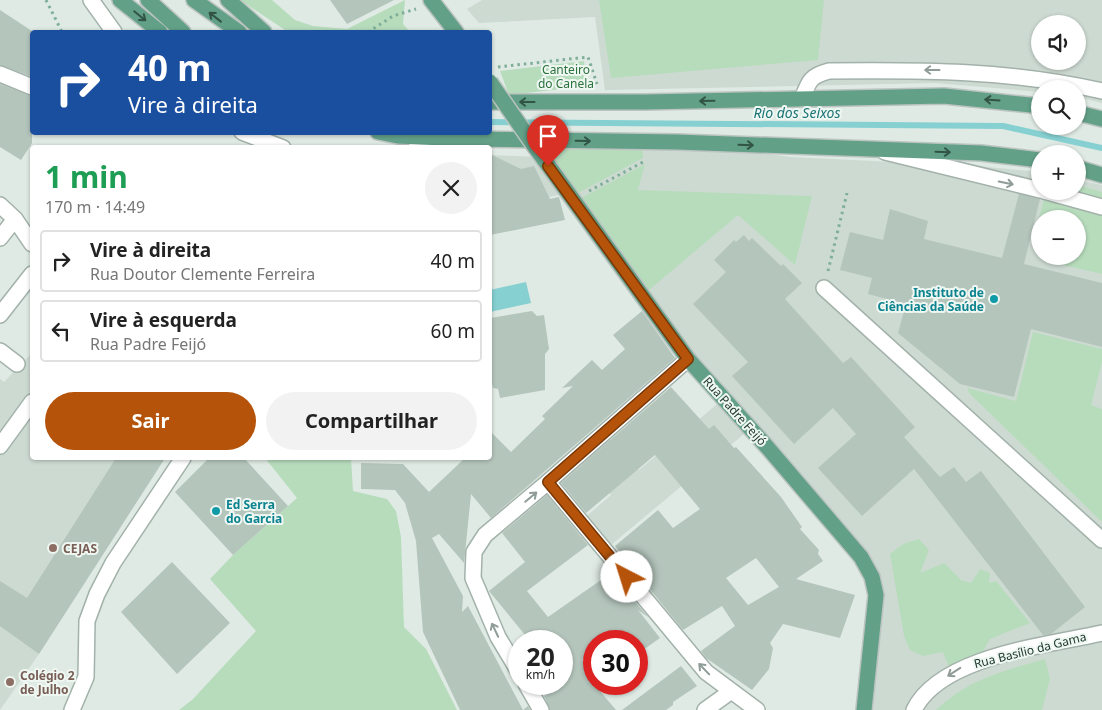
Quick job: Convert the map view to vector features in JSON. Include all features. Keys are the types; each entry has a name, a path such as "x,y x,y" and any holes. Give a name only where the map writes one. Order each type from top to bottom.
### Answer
{"main road":[{"path":"120,0 158,30"},
{"path":"148,0 181,30"},
{"path":"194,0 236,30"},
{"path":"228,0 262,30"},
{"path":"432,2 454,30"},
{"name":"Rua Padre Feijó","path":"492,85 572,200 688,359 768,448 855,550 872,576 876,595 864,710"},
{"path":"492,102 944,96 1031,105"},
{"path":"1086,115 1102,119"},
{"path":"393,135 435,138 677,142 982,153 1031,159"},
{"path":"1086,170 1102,175"}],"street":[{"path":"92,0 113,30"},
{"path":"802,99 808,82 816,74 829,71 948,70 990,73 1043,79 1102,91"},
{"path":"0,74 30,86"},
{"path":"250,135 275,145"},
{"path":"422,145 435,138"},
{"path":"874,150 980,178 1031,189"},
{"path":"1076,200 1102,207"},
{"path":"0,206 15,219 30,241"},
{"path":"0,238 15,219"},
{"path":"0,315 30,277"},
{"path":"824,288 1102,540"},
{"path":"0,351 17,364"},
{"path":"508,654 498,637 473,578 474,552 485,534 548,482 688,359"},
{"path":"0,446 30,405"},
{"path":"72,710 86,677 87,621 97,594 113,563 182,460"},
{"path":"548,482 706,672 730,692 757,710"},
{"name":"Rua Basílio da Gama","path":"914,710 933,687 958,669 988,658 1102,632"},
{"path":"706,710 730,692"},
{"path":"532,695 541,710"}],"path":[{"path":"46,0 61,30"},
{"path":"371,30 394,16 432,2"},
{"path":"492,68 588,57 603,102"},
{"path":"572,200 646,160"},
{"path":"824,288 847,193"}],"shaded area":[{"path":"482,0 1102,0 1102,103 1086,99 1086,80 1031,80 1031,91 935,83 605,90 595,17 479,23 467,9"},
{"path":"536,142 752,152 791,157 977,166 1031,171 1031,200 1086,200 1086,182 1102,185 1102,710 870,710 876,574 706,375"},
{"path":"492,155 540,157 566,193 492,211"},
{"name":"CEJAS","path":"30,355 30,460 164,460 39,654 0,710 0,379 4,382"},
{"path":"723,399 750,429 605,550 581,521 611,495 577,458 604,434 639,470"}],"green space":[{"path":"240,0 272,0 295,20 313,26 347,29 405,0 403,24 408,30 285,30"},
{"path":"599,0 824,0 818,60 611,78"},
{"name":"Canteiro do Canela","path":"584,61 587,86 509,95 500,71"},
{"path":"642,145 643,158 578,193 542,146"},
{"path":"645,164 638,190 812,196 795,265 738,215 649,290 581,198"},
{"path":"1086,187 1102,192 1102,274 1063,265 1086,265 1086,210 1041,210 1044,200 1086,200"},
{"path":"1033,332 1102,349 1102,362 1091,405 1102,409 1102,522 970,394 967,388 1016,401"},
{"path":"267,460 351,460 353,491 387,499 396,511 401,537 404,627 426,649 457,710 179,710 193,699 256,631 210,579 233,555 297,498"},
{"path":"919,539 929,550 920,573 944,563 961,580 971,583 980,569 990,573 989,583 996,581 1030,623 990,639 982,653 949,667 943,652 923,656 910,650 904,636 890,554 903,544"},
{"path":"1045,659 1050,679 1042,710 936,710 948,699 974,683 1001,672"}],"water":[{"path":"526,282 531,303 492,312 492,290"}],"building":[{"path":"330,0 394,0 347,24"},
{"path":"0,10 30,30 30,76 0,65"},
{"path":"0,84 30,95 30,135 32,135 32,143 21,160 0,147"},
{"path":"492,155 521,169 534,166 550,199 559,197 565,220 492,235"},
{"name":"Instituto de Ciências da Saúde","path":"1019,194 1031,197 1031,200 1040,200 1037,210 1031,210 1031,236 1024,264 1102,283 1102,347 1031,329 1014,397 960,384 898,333 906,304 868,294 872,278 840,270 850,232 883,240 890,209 928,221 924,239 1002,258"},
{"path":"744,235 749,241 752,238 802,283 785,299 843,363 851,357 915,427 904,437 940,477 954,467 966,482 981,471 1085,607 1051,634 1043,635 914,469 862,516 818,468 856,434 833,408 794,444 732,376 748,362 693,304 726,272 714,260 734,240 736,242"},
{"path":"532,311 537,316 544,315 549,349 545,354 545,390 500,398 498,389 493,388 492,384 492,318"},
{"path":"642,311 675,358 491,518 471,494 464,563 439,534 432,538 463,596 462,612 468,606 508,682 508,695 515,695 523,710 460,710 423,632 416,541 405,503 395,490 361,489 361,463 403,464 429,492 463,460 492,460 492,433 511,452 545,419 542,416 573,386 562,388 592,360 602,370 625,349 613,335"},
{"path":"671,387 709,429 714,425 734,448 736,447 781,497 802,527 800,529 819,550 818,554 823,561 796,579 855,595 840,638 783,624 770,643 773,648 769,669 752,690 706,658 701,651 735,626 722,606 683,630 615,546 658,510 673,528 700,509 655,455 586,513 561,483","holes":["756,558 779,587 748,605 726,578"]},
{"path":"115,460 164,460 39,654 0,626 0,581 27,598"},
{"name":"Ed Serra do Garcia","path":"207,460 246,460 288,506 233,555 175,492"},
{"path":"547,495 588,545 527,591 548,617 611,573 648,617 638,610 660,638 648,646 648,630 583,630 583,695 603,695 616,710 550,710 544,696 573,695 573,630 521,630 489,591 525,562 502,533"},
{"path":"172,562 230,623 177,674 121,612"},
{"path":"681,666 697,686 673,702 673,705 666,710 622,710 642,695 648,695 648,691"}],"waterway":[{"name":"Rio dos Seixos","path":"492,122 1003,126 1102,148"}],"place":[{"name":"Instituto de Ciências da Saúde","path":"994,299"},
{"name":"Ed Serra do Garcia","path":"216,511"},
{"name":"CEJAS","path":"53,548"},
{"name":"Colégio 2 de Julho","path":"10,682"}],"route":[{"path":"548,166 688,359 548,482 627,577"}]}
